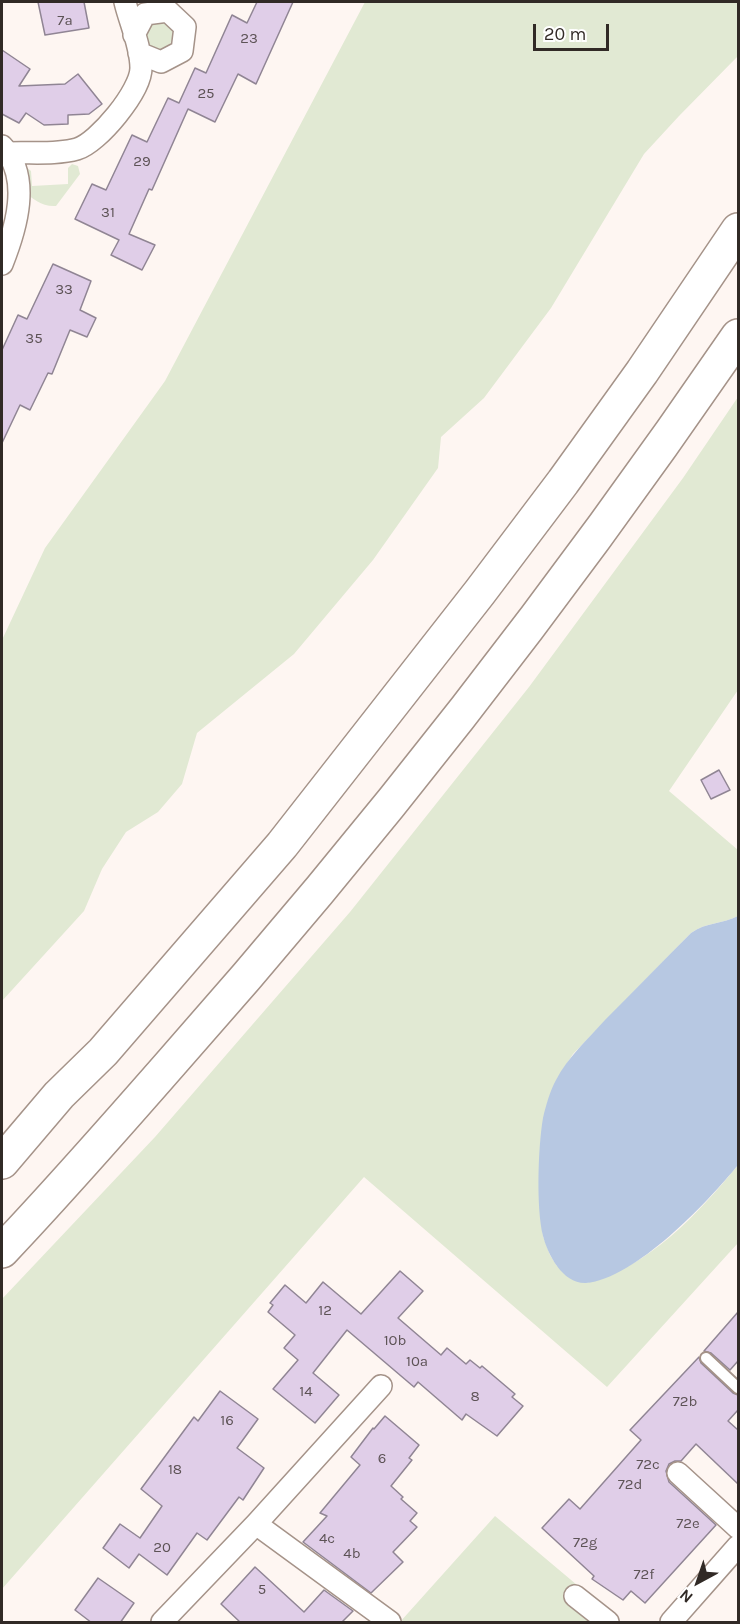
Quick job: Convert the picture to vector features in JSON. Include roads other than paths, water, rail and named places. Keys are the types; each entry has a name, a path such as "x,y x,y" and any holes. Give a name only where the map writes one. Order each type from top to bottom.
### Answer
{"highway":[{"path":"2,1162 59,1095 103,1052 296,827 563,482 642,372 738,230"},
{"path":"2,1251 243,983 378,820 505,660 625,500 738,336"}],"street":[{"path":"2,264 17,220 18,209 15,170 5,149 73,150 82,147 118,114 132,94 141,70 125,2"},
{"path":"162,1623 256,1524 381,1386"},
{"path":"678,1473 738,1528"},
{"path":"256,1524 390,1623"},
{"path":"671,1623 738,1546"},
{"path":"575,1596 608,1623"}],"lane":[{"path":"705,1358 738,1388"}],"water":[{"path":"738,916 738,1165 690,1218 648,1254 605,1278 586,1283 570,1279 558,1267 549,1252 543,1236 539,1210 538,1177 541,1130 545,1108 554,1084 579,1048 691,933"}]}
